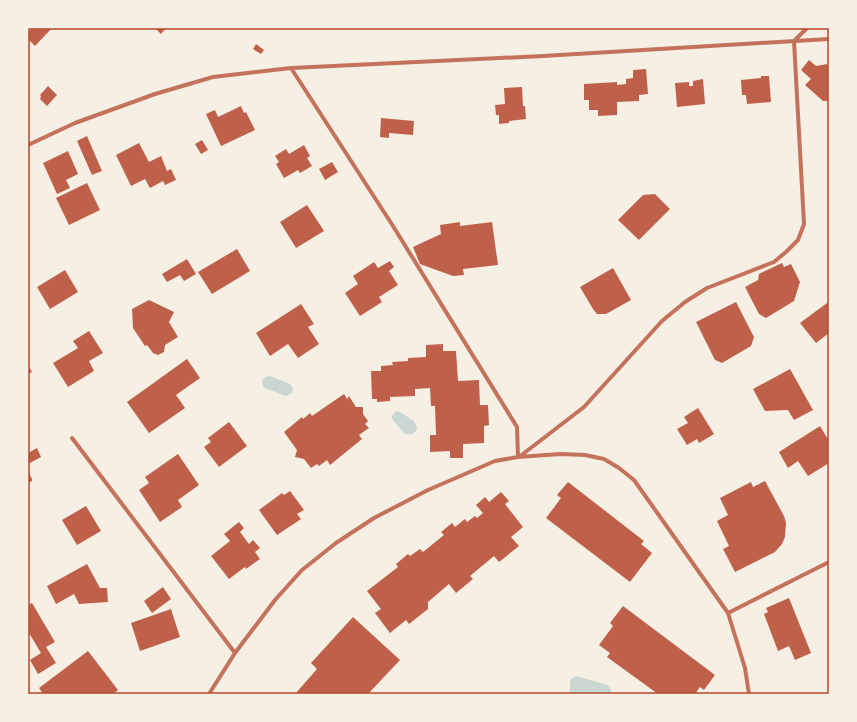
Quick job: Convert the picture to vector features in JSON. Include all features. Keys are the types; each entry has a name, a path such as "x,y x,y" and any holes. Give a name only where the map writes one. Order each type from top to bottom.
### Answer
{"street":[{"path":"794,41 808,28"},
{"path":"28,145 75,123 155,94 213,77 291,68 543,56 829,39"},
{"path":"518,457 584,407 662,321 685,302 708,288 774,262 798,240 804,224 794,41"},
{"path":"291,68 393,226 517,427 518,457"},
{"path":"72,438 235,653"},
{"path":"210,694 235,653 275,600 302,570 336,543 374,518 428,490 495,461 518,457 560,454 585,455 604,459 619,468 634,480 728,613 745,668 749,694"},
{"path":"728,613 829,562"}],"shaded area":[{"path":"270,376 290,384 293,389 292,393 286,396 265,388 262,381 265,377"},
{"path":"396,411 414,421 417,427 414,433 405,434 392,419 392,416"},
{"path":"576,676 608,685 611,693 568,694 570,690 570,680"}],"building":[{"path":"32,28 52,28 35,46 28,39 28,33"},
{"path":"155,28 166,28 161,34"},
{"path":"256,44 264,50 261,54 253,49"},
{"path":"809,60 816,66 827,64 829,67 829,101 823,101 805,85 811,79 801,70"},
{"path":"646,69 648,94 639,95 639,101 617,102 617,115 598,116 598,110 589,110 589,100 584,100 584,84 617,82 617,85 626,84 626,79 633,78 633,70"},
{"path":"761,76 769,76 771,102 747,104 746,95 742,95 741,80 761,78"},
{"path":"703,79 705,104 677,107 675,83 689,82 689,86 693,86 693,81"},
{"path":"48,86 57,95 47,106 40,99 40,95"},
{"path":"522,87 523,106 525,106 526,119 499,124 499,115 496,115 495,105 505,104 504,88"},
{"path":"241,106 244,113 246,112 255,130 221,146 206,114 215,110 218,117"},
{"path":"381,118 414,121 413,135 389,133 389,138 380,137"},
{"path":"87,136 102,171 92,175 77,141"},
{"path":"202,140 208,150 201,154 195,144"},
{"path":"139,143 149,162 161,156 167,171 171,169 176,180 165,185 163,181 150,188 145,179 131,186 116,155"},
{"path":"304,145 310,156 307,158 312,166 300,173 298,170 284,178 276,164 279,162 275,156 286,149 289,154"},
{"path":"68,151 78,174 66,180 70,188 57,194 43,163"},
{"path":"332,162 338,172 325,180 319,169"},
{"path":"87,183 100,210 69,225 56,198"},
{"path":"655,194 670,209 639,240 618,220 643,195"},
{"path":"307,205 324,231 296,248 280,222"},
{"path":"460,222 460,226 492,222 498,265 463,269 464,275 453,276 420,264 413,247 441,234 440,225"},
{"path":"237,249 250,271 212,294 198,272"},
{"path":"187,259 196,274 184,281 180,275 167,282 162,274"},
{"path":"390,261 394,267 389,271 398,285 379,297 382,302 360,316 345,293 358,284 353,276 374,262 378,268"},
{"path":"782,263 784,267 791,264 800,282 794,301 766,318 759,314 745,287 758,280 759,274"},
{"path":"613,268 631,300 606,314 597,314 580,287"},
{"path":"65,270 78,292 50,309 37,287"},
{"path":"149,300 174,312 169,322 178,337 165,345 164,352 158,355 153,353 147,345 145,346 133,328 132,309"},
{"path":"736,302 754,337 751,346 722,363 715,360 696,322"},
{"path":"827,303 829,306 829,333 816,343 800,323"},
{"path":"301,304 314,324 308,327 319,344 298,358 288,344 270,356 256,333"},
{"path":"89,331 103,353 89,361 94,371 68,387 53,363 78,348 73,341"},
{"path":"443,344 443,351 456,351 458,381 479,380 480,405 488,405 489,425 484,426 484,443 463,444 463,458 450,458 450,451 430,452 430,435 436,435 435,406 431,406 430,388 415,389 415,396 390,397 390,401 377,402 377,399 372,399 371,371 381,371 381,366 393,365 392,362 408,361 408,358 426,357 426,345"},
{"path":"187,359 200,378 176,395 185,408 149,433 127,402"},
{"path":"28,365 32,372 28,374"},
{"path":"790,369 813,410 794,420 788,410 765,411 753,389"},
{"path":"344,394 347,399 349,396 356,407 363,407 363,414 368,421 365,424 369,428 359,435 362,439 330,465 327,460 319,466 317,464 311,468 304,459 295,457 297,450 284,432 302,417 303,419 310,413 312,416"},
{"path":"698,408 714,434 699,443 697,439 687,445 677,429 688,423 684,417"},
{"path":"229,422 247,446 219,467 204,447 211,442 208,438"},
{"path":"820,426 829,441 829,463 808,476 798,461 788,468 779,452"},
{"path":"37,448 41,457 28,464 28,453"},
{"path":"178,454 199,485 178,500 182,507 160,522 139,490 149,483 145,477"},
{"path":"28,471 32,481 28,483"},
{"path":"765,481 784,516 786,523 785,537 782,544 775,552 735,572 723,549 729,546 717,521 728,515 720,498 751,482 753,487"},
{"path":"568,482 644,541 641,544 652,553 630,582 546,518 561,498 557,495"},
{"path":"290,491 304,510 297,514 301,519 277,535 259,510 282,493 284,495"},
{"path":"501,492 509,501 505,504 523,527 511,537 519,546 499,562 494,556 470,576 473,579 456,593 449,584 428,602 428,609 409,624 406,620 390,633 375,613 381,609 367,591 398,567 396,564 408,554 410,556 420,549 423,552 444,535 441,532 452,523 455,527 465,519 467,522 475,516 477,518 483,513 476,505 485,497 489,502"},
{"path":"86,506 101,531 77,545 62,520"},
{"path":"239,522 244,528 240,532 249,544 253,540 260,548 255,552 260,559 246,569 245,567 229,579 211,556 230,541 224,534"},
{"path":"87,564 100,588 107,588 108,602 79,604 74,594 56,604 47,586"},
{"path":"163,587 171,599 152,613 144,601"},
{"path":"789,598 811,653 795,660 789,646 778,651 764,614 768,612 766,608"},
{"path":"32,603 55,642 46,647 56,663 38,674 30,660 41,653 29,633 28,634 28,605"},
{"path":"623,606 715,675 704,690 700,687 695,694 658,694 607,657 610,653 599,645 613,626 610,623"},
{"path":"171,609 180,637 140,651 131,623"},
{"path":"353,617 400,660 368,694 295,694 317,669 311,663"},
{"path":"88,651 118,690 113,694 43,694 39,688"}]}
